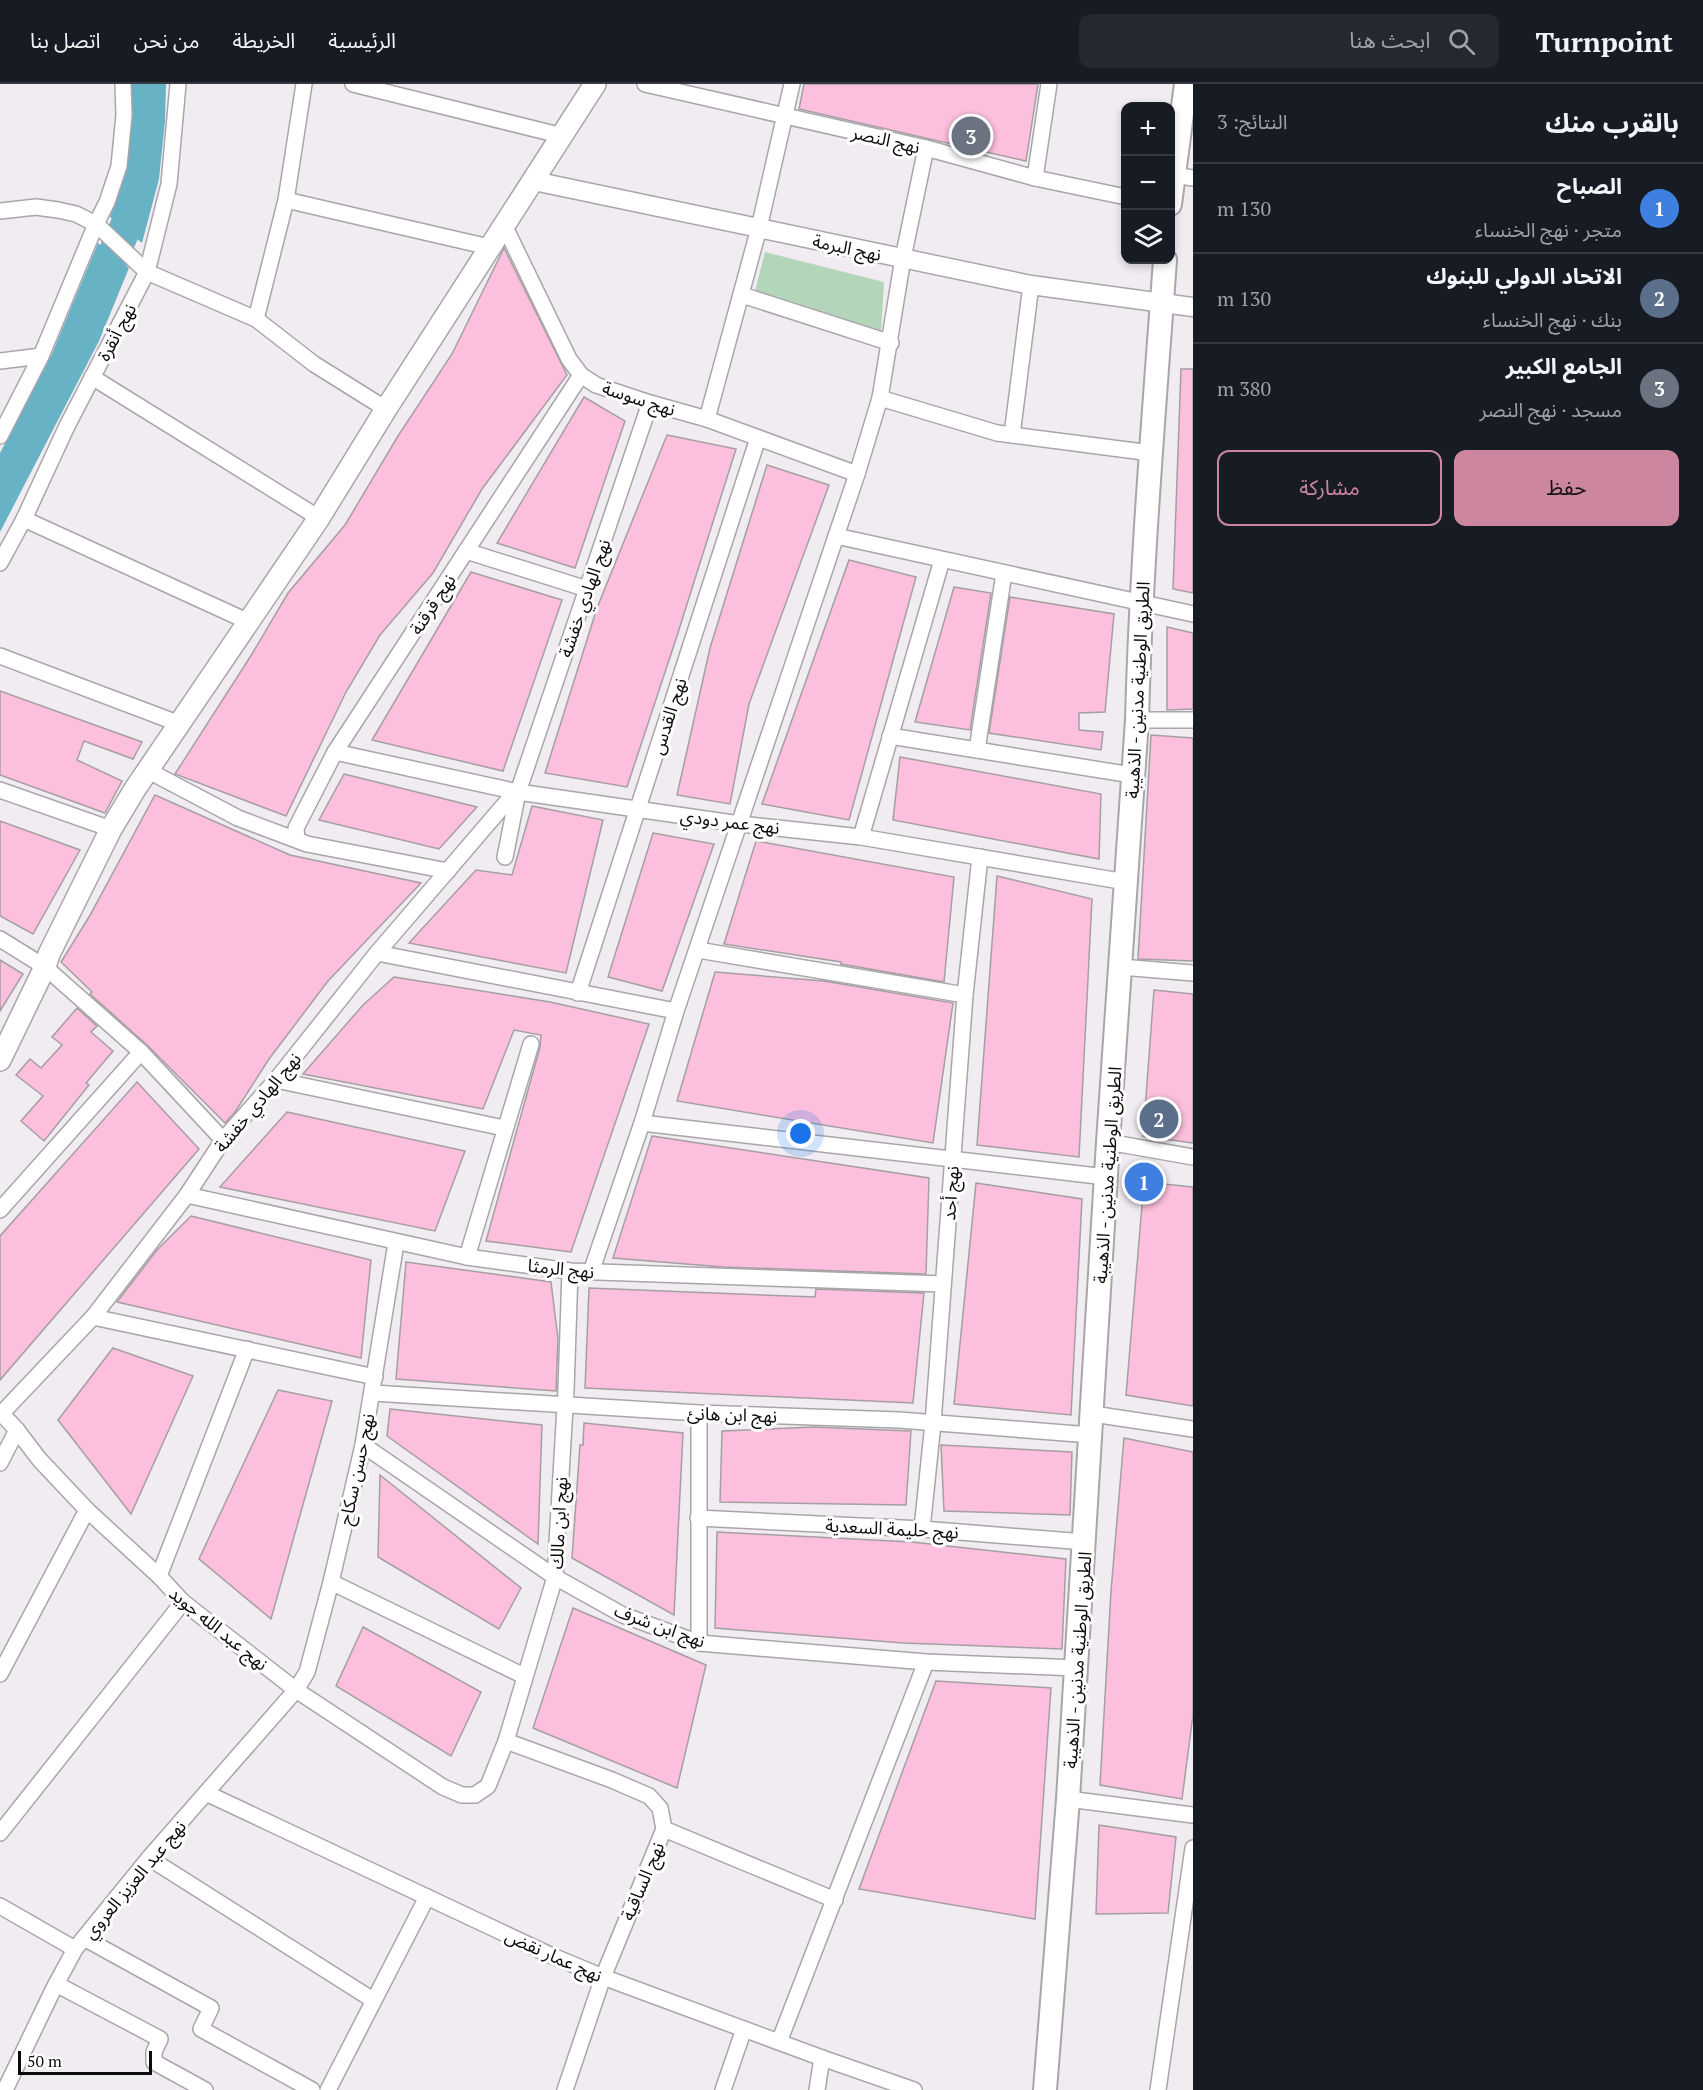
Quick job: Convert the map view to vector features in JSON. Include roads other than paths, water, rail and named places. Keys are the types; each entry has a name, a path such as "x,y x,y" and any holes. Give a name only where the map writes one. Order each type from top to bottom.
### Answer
{"main road":[{"path":"0,1060 111,829 147,770 320,518 489,247 596,84"},
{"path":"1175,194 1184,176 1186,84"},
{"name":"الطريق الوطنية مدنين - الذهيبة","path":"1045,2090 1077,1668 1108,1142 1137,720 1141,603 1165,264"}],"street":[{"path":"0,436 41,356 99,227 119,166 124,115 123,84"},
{"name":"نهج أنقرة","path":"0,563 147,272 169,184 178,84"},
{"path":"256,319 286,200 304,84"},
{"path":"353,84 563,136"},
{"path":"578,113 581,84"},
{"name":"نهج النصر","path":"645,84 926,148 1035,178 1121,196"},
{"path":"707,420 759,228 792,84"},
{"path":"1035,178 1049,84"},
{"path":"591,1272 642,1123 676,1011 857,474 880,398 891,343 903,258 926,148"},
{"name":"نهج البرمة","path":"534,181 1031,285 1193,307"},
{"path":"286,200 489,247"},
{"path":"0,211 36,207 76,214 99,227 147,272 256,319 314,364 386,409"},
{"name":"نهج سوسة","path":"504,225 569,359 581,375 596,385 650,404 707,420 857,474"},
{"path":"1012,435 1031,285"},
{"path":"742,295 891,343"},
{"path":"0,361 41,356"},
{"name":"نهج قرقنة","path":"297,840 296,828 336,752 581,375"},
{"path":"92,377 320,518"},
{"path":"880,398 997,433 1151,453"},
{"name":"نهج الهادي خفشة","path":"1,1413 93,1317 187,1195 223,1140 276,1080 377,953 517,792 650,404"},
{"name":"نهج القدس","path":"578,993 758,438"},
{"path":"24,519 249,622"},
{"path":"836,536 1193,614"},
{"path":"466,551 587,589"},
{"path":"861,837 942,560"},
{"path":"977,750 1004,573"},
{"path":"0,656 180,724"},
{"path":"1137,720 1193,720"},
{"path":"890,735 1132,775"},
{"name":"نهج عمر دودي","path":"336,752 517,792 740,824 861,837 1126,882"},
{"path":"147,770 238,818 307,844 448,871"},
{"path":"0,790 111,829"},
{"path":"505,857 517,792"},
{"name":"نهج أحد","path":"922,1529 933,1423 965,995 980,857"},
{"path":"0,939 45,967 141,1052 223,1140"},
{"path":"698,950 965,995"},
{"path":"377,953 676,1011"},
{"path":"1120,967 1193,973"},
{"path":"467,1257 531,1044"},
{"path":"0,1210 141,1052"},
{"path":"276,1080 504,1128"},
{"path":"642,1123 1106,1177"},
{"path":"1108,1142 1193,1157"},
{"name":"نهج الرمثا","path":"187,1195 396,1243 467,1257 570,1271 943,1284"},
{"name":"نهج حسن سكاح","path":"296,1690 307,1672 363,1445 396,1243"},
{"name":"نهج ابن مالك","path":"475,1795 488,1786 506,1741 555,1577 570,1271"},
{"path":"93,1317 375,1377"},
{"path":"159,1576 247,1349"},
{"name":"نهج ابن هانئ","path":"373,1393 699,1413 933,1423 1092,1424 1193,1429"},
{"name":"نهج عبد الله جويد","path":"1,1413 39,1459 87,1510 159,1576 183,1602 296,1690 443,1787 462,1795 475,1795"},
{"path":"699,1413 699,1643"},
{"path":"0,1462 17,1430"},
{"name":"نهج ابن شرف","path":"363,1445 555,1577 623,1615 699,1643 926,1662 1077,1668"},
{"path":"0,1674 87,1510"},
{"name":"نهج حليمة السعدية","path":"698,1518 922,1529 1085,1542"},
{"path":"331,1582 524,1676"},
{"path":"0,1833 183,1602"},
{"path":"780,2042 926,1662"},
{"name":"نهج عبد العزيز العروي","path":"5,2090 56,1984 80,1944 149,1858 296,1690"},
{"name":"نهج الساقية","path":"506,1741 649,1796 660,1808 664,1829 603,1977 565,2090"},
{"name":"نهج عمار نقض","path":"206,1794 603,1977 914,2090"},
{"path":"1068,1799 1193,1815"},
{"path":"664,1829 835,1900"},
{"path":"1158,2090 1193,1848"},
{"path":"149,1858 374,2000"},
{"path":"328,2090 427,1897"},
{"path":"0,1906 212,2008 201,2029 312,2090"},
{"path":"56,1984 160,2039 154,2052 154,2062 205,2090"},
{"path":"723,2090 744,2029"},
{"path":"818,2090 822,2058"}],"water":[{"path":"131,84 166,84 159,179 142,243 110,217 122,182 131,129"},
{"path":"98,243 129,268 99,341 0,532 0,453 51,356"}],"waterway":[{"path":"96,296 134,207 138,189"}],"place":[{"name":"الجامع الكبير","path":"971,136"},
{"name":"الاتحاد الدولي للبنوك","path":"1159,1119"},
{"name":"الصباح","path":"1144,1182"}]}
